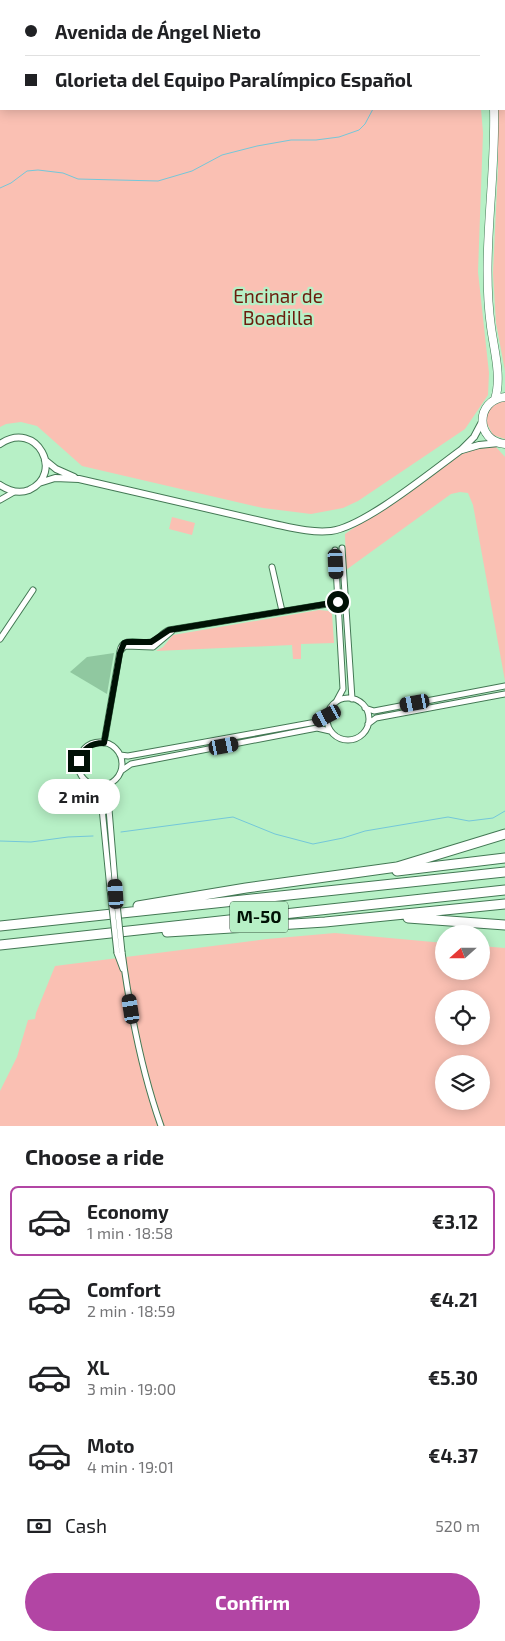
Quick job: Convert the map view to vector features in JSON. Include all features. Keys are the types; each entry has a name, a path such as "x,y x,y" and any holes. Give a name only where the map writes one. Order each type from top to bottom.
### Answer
{"highway":[{"path":"72,917 246,888 397,867 505,834"},
{"path":"337,876 383,873 505,858"},
{"name":"M-50","path":"0,926 505,872"},
{"name":"M-50","path":"0,945 505,890"},
{"path":"12,944 43,943 145,933 255,928 505,904"},
{"path":"348,920 420,918 505,925"}],"main road":[{"path":"494,110 487,275 490,325 497,366 498,386 495,399"},
{"path":"497,366 505,387"},
{"path":"503,444 489,437 482,422 486,407 495,399 505,397"}],"street":[{"path":"0,444 15,437 24,437 38,445 45,460 56,469 79,479 274,524 304,530 332,531 360,520 461,450 474,437 482,422"},
{"path":"461,450 479,445 503,444"},
{"path":"0,500 14,492 28,491 39,483 44,476 45,460"},
{"path":"39,483 55,478 79,479"},
{"path":"0,485 14,492"},
{"path":"342,548 352,699"},
{"path":"330,731 327,716 343,689 335,550"},
{"path":"272,567 282,611"},
{"path":"1,636 33,590"},
{"path":"104,743 121,646 127,642 151,642 167,631 346,601"},
{"path":"336,702 352,699 365,708 374,711 505,686"},
{"path":"121,771 120,755 111,745 104,743 91,745 81,754 79,768 85,780 97,786 107,785 116,780 121,771 131,764 317,728 330,731 336,737 343,740 352,740 359,737 368,724 376,718 505,694"},
{"path":"365,708 368,724"},
{"path":"120,755 128,756 316,722 327,716"},
{"path":"107,785 119,953"},
{"path":"97,786 102,808 119,953 142,1064 161,1126"}],"green space":[{"name":"Encinar de Boadilla","path":"0,110 481,110 483,133 478,272 489,373 488,395 465,429 358,501 343,508 311,514 263,508 82,466 37,426 21,422 6,424 0,427"},
{"path":"498,110 505,110 505,371 496,323 493,273 498,168"},
{"path":"505,401 505,439 493,435 486,422 491,408 497,403"},
{"path":"480,447 496,447 505,457 505,681 473,505 468,493 451,494 346,570 345,534 459,455"},
{"path":"172,517 195,523 192,535 169,529"},
{"path":"319,610 329,611 332,614 334,643 301,644 301,659 293,659 292,645 156,651 163,647 173,635"},
{"path":"335,933 435,942 435,980 490,980 490,947 505,948 505,1126 0,1126 0,1091 17,1057 28,1020 35,1019 55,966 267,939"}],"building":[{"path":"114,653 107,694 70,672 87,657"}],"waterway":[{"path":"0,188 11,183 27,171 38,170 63,173 78,179 158,181 192,171 222,155 257,146 291,140 316,140 339,137 359,130 365,124 372,110"},
{"path":"121,832 233,817 275,834 313,844 365,831 448,817 469,821 493,818 505,811"},
{"path":"0,841 31,842 93,836"}],"route":[{"path":"79,761 85,749 97,743 104,743 121,646 124,643 151,642 169,630 338,602"}]}
